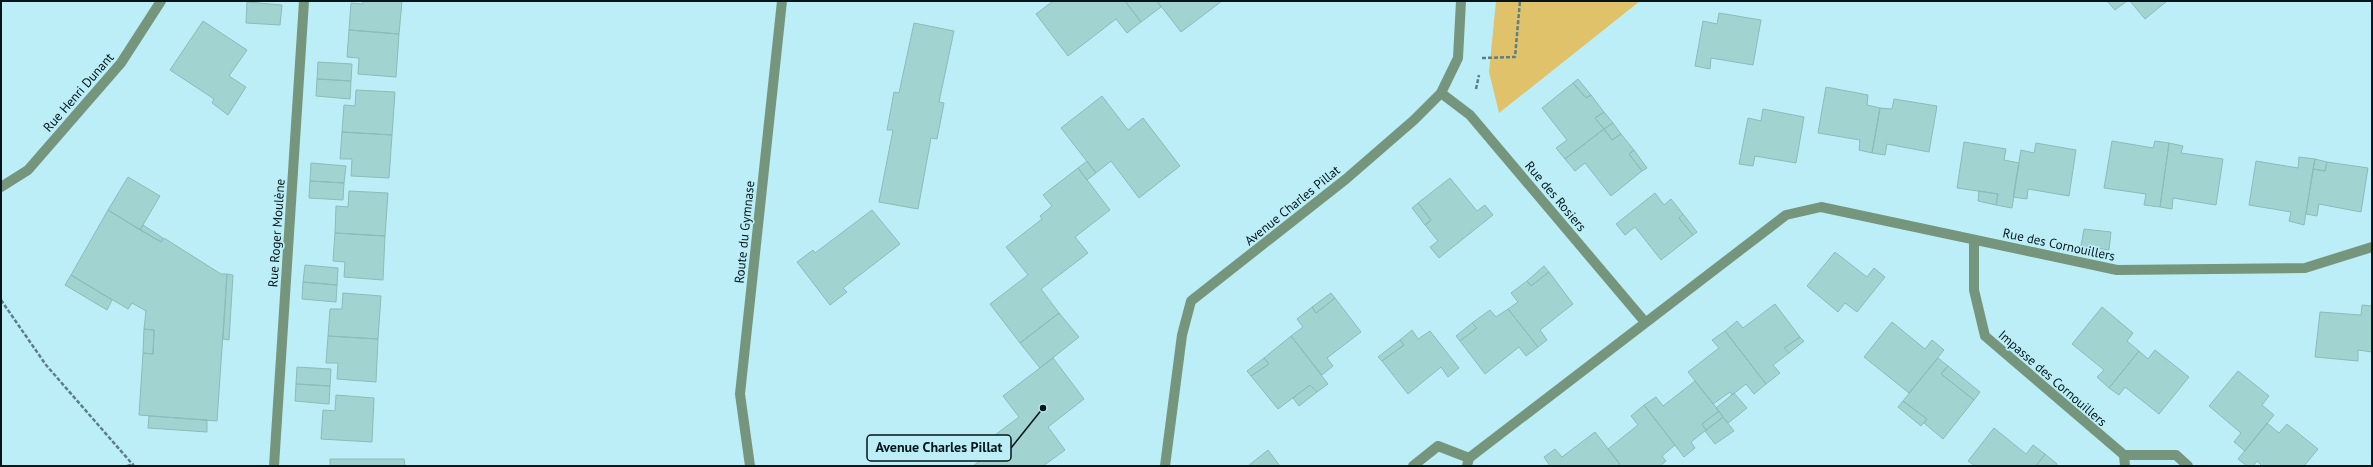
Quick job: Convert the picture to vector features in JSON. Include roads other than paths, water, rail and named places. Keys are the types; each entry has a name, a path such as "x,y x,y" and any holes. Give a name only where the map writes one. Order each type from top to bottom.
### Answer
{"street":[{"name":"Rue Henri Dunant","path":"1,187 28,170 121,63 161,1"},
{"name":"Rue Roger Moulène","path":"274,466 304,1"},
{"name":"Route du Gymnase","path":"750,466 740,394 782,1"},
{"name":"Avenue Charles Pillat","path":"1165,466 1182,335 1191,301 1346,179 1414,120 1441,93 1458,58 1461,1"},
{"name":"Rue des Rosiers","path":"1441,93 1470,115 1645,322"},
{"name":"Rue des Cornouillers","path":"1645,322 1786,215 1821,207 2117,270 2305,268 2372,247"},
{"name":"Impasse des Cornouillers","path":"1974,240 1974,290 1985,336 2124,455"},
{"path":"1413,466 1438,446 1468,462 1645,322"},
{"path":"2126,466 2124,455 2176,455 2188,466"}],"place":[{"name":"Avenue Charles Pillat","path":"1043,408"}]}
